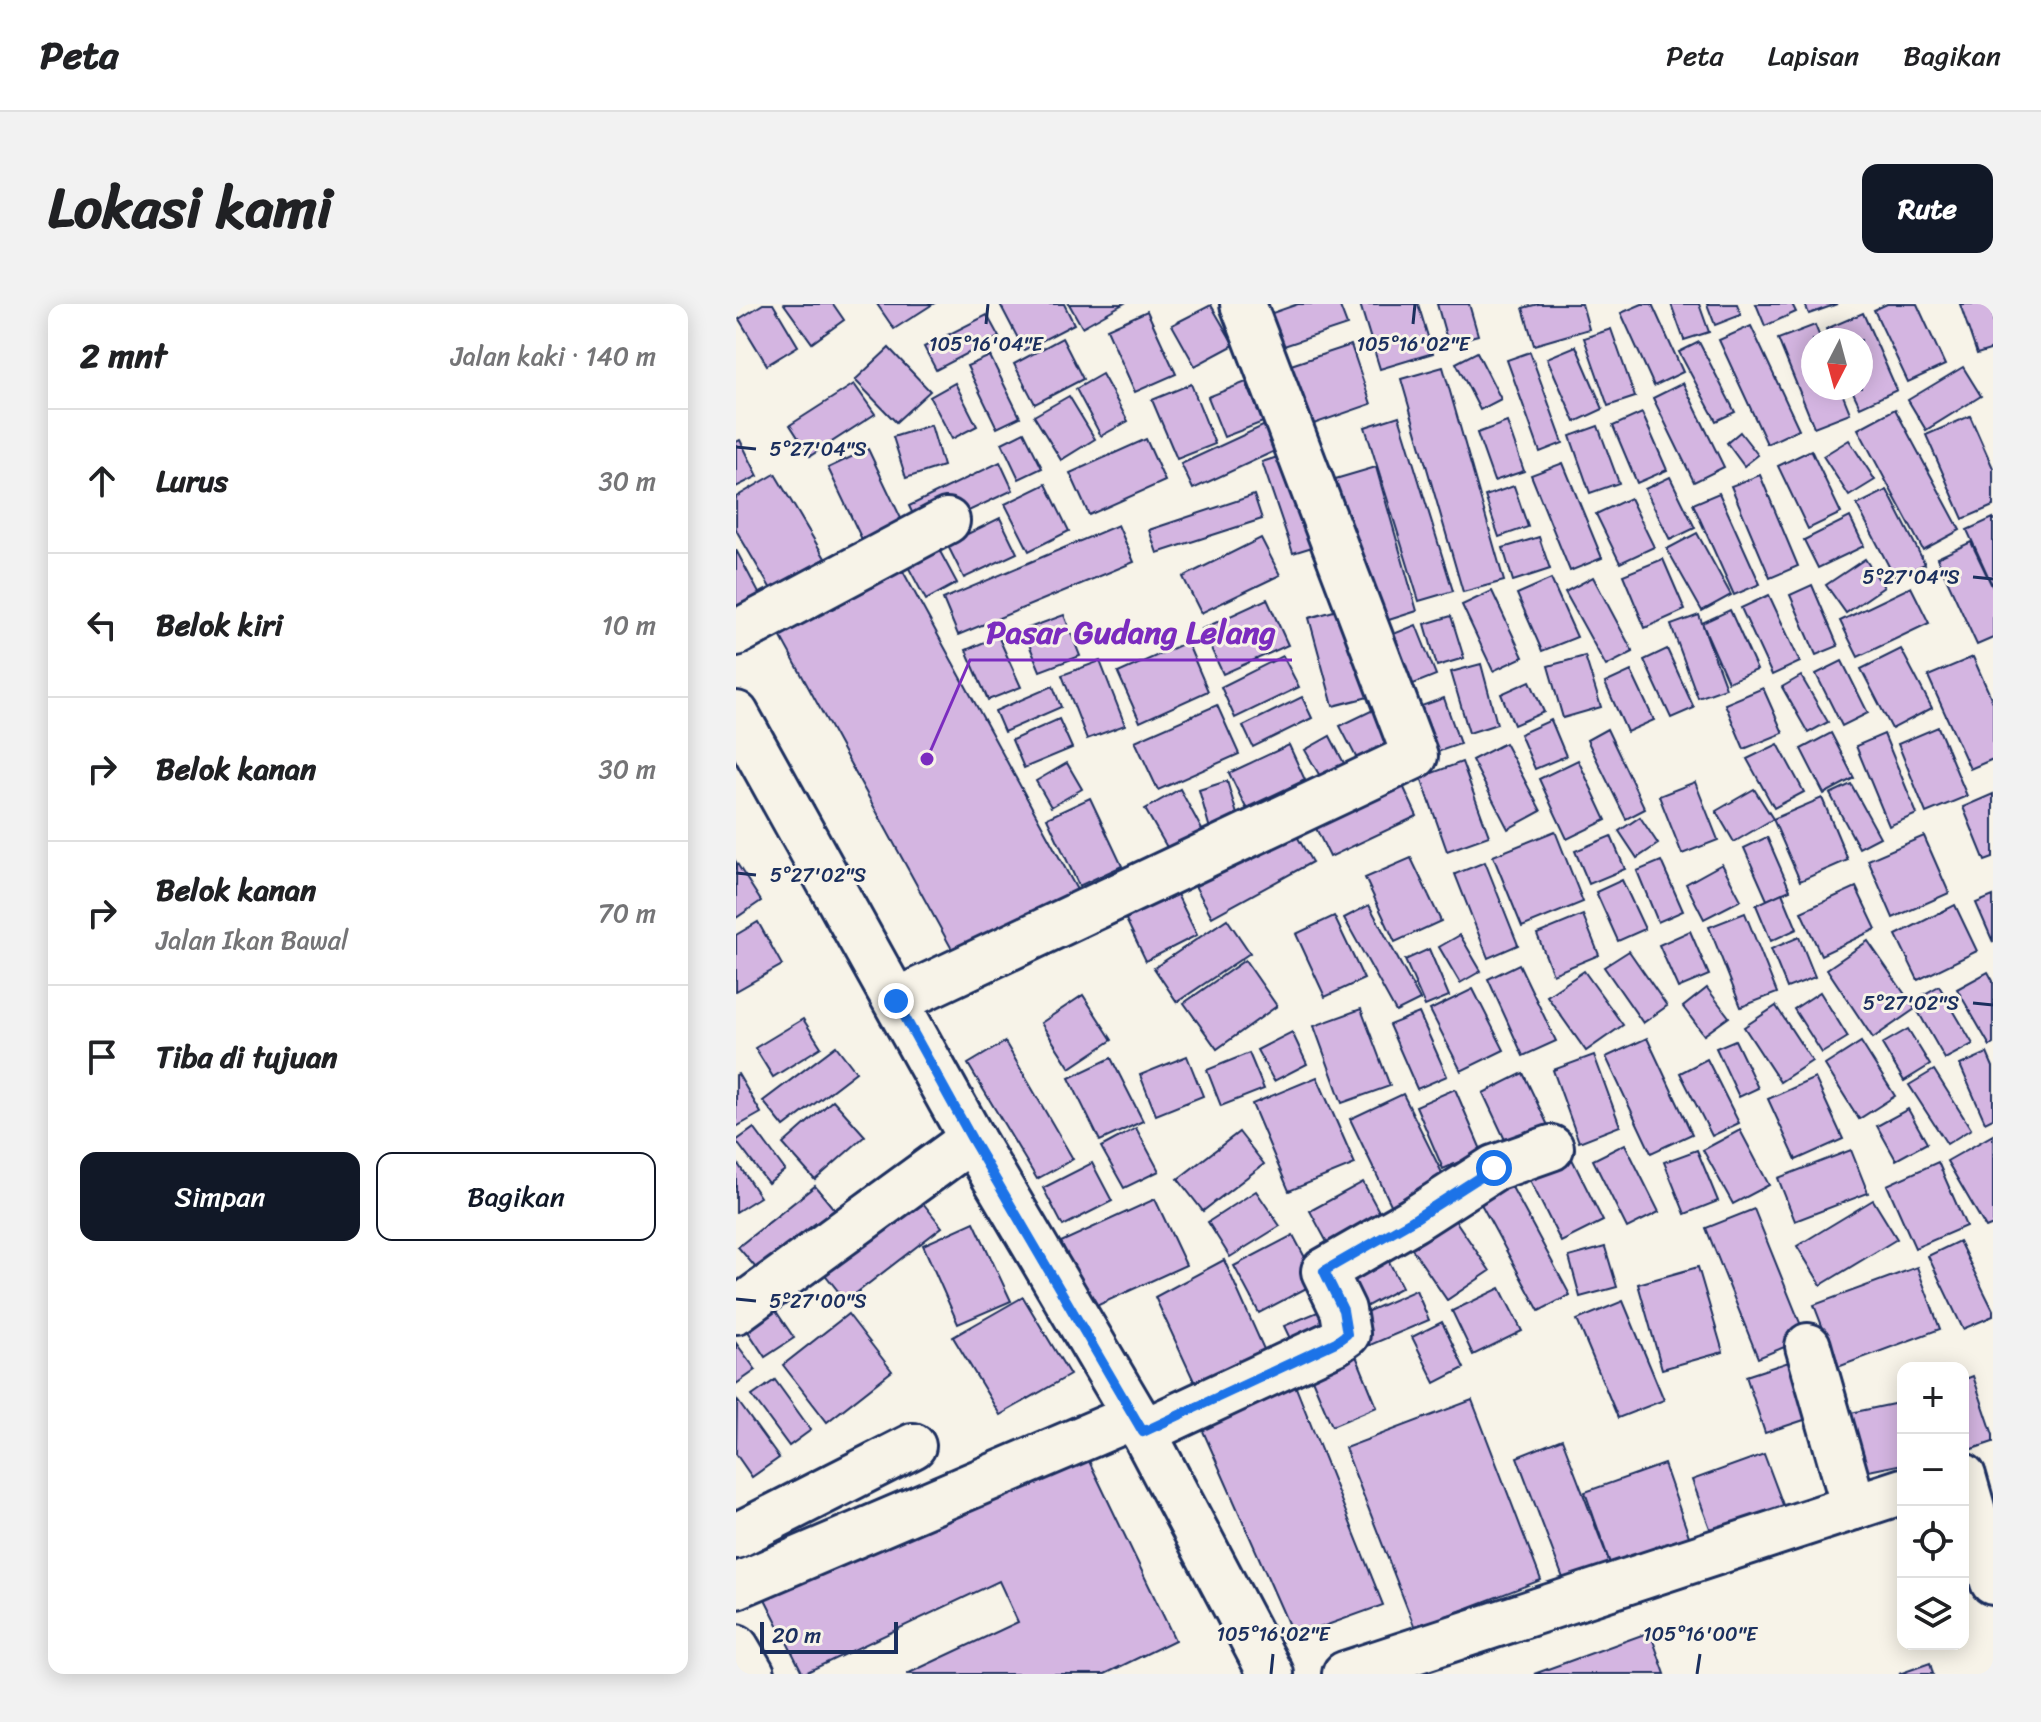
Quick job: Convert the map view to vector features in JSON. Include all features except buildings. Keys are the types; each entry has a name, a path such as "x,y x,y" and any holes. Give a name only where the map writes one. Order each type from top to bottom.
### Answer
{"street":[{"path":"896,1001 1415,756 1243,304"},
{"path":"736,633 947,521"},
{"path":"736,714 972,1139 1139,1424 1271,1674"},
{"path":"736,1311 972,1139"},
{"path":"736,1586 1336,1342 1347,1334 1343,1310 1324,1271 1413,1220 1494,1168 1551,1148"},
{"path":"1808,1346 1854,1507"},
{"path":"736,1536 913,1446"},
{"path":"1969,1472 1993,1462"},
{"path":"1345,1674 1897,1493"},
{"path":"1969,1496 1993,1582"},
{"path":"736,1647 752,1674"}],"place":[{"name":"Pasar Gudang Lelang","path":"927,759"}],"route":[{"path":"896,1001 972,1139 1143,1432 1336,1342 1347,1334 1343,1310 1324,1271 1413,1220 1494,1168"}]}
